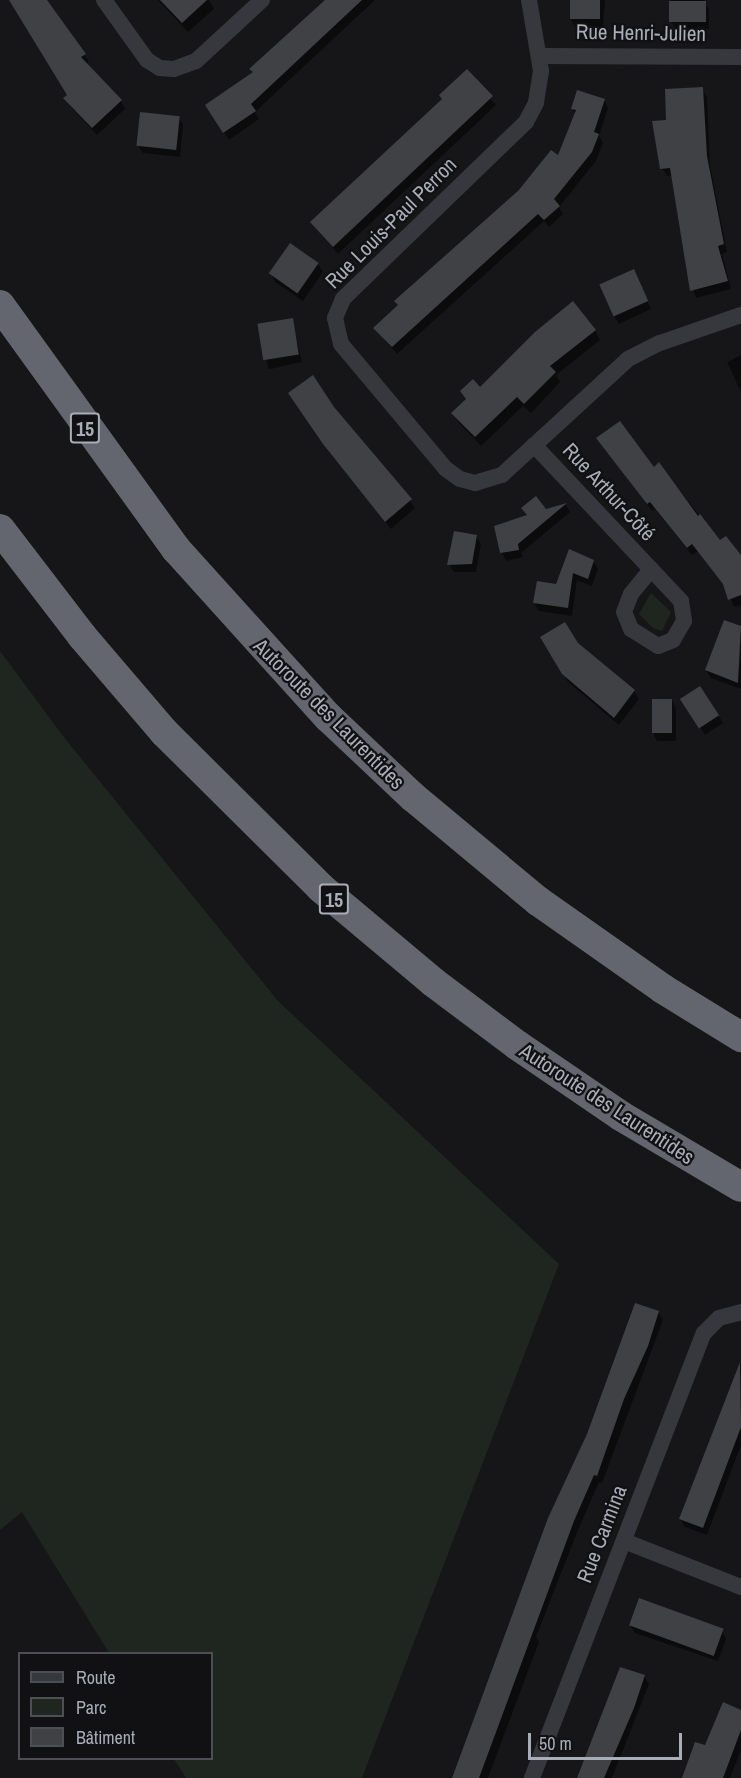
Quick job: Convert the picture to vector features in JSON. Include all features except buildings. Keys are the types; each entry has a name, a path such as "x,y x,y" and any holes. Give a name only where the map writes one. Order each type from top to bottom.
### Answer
{"highway":[{"name":"Autoroute des Laurentides","path":"0,305 171,543 219,601 322,710 421,804 538,902 663,989 741,1037"},
{"name":"Autoroute des Laurentides","path":"0,529 75,627 164,732 321,888 446,993 517,1045 621,1116 741,1187"}],"street":[{"path":"104,0 142,55 153,65 174,69 196,61 262,0"},
{"name":"Rue Louis-Paul Perron","path":"529,0 540,56 538,92 526,122 348,292 339,305 335,324 346,350 446,469 460,479 475,483 496,478 628,359 660,343 741,315"},
{"name":"Rue Henri-Julien","path":"540,56 741,57"},
{"name":"Rue Arthur-Côté","path":"534,446 651,569"},
{"name":"Rue Carmina","path":"532,1778 701,1339 713,1322 733,1314"},
{"path":"624,1541 741,1587"}],"green space":[{"path":"651,593 671,612 662,631 653,628 639,614"},
{"path":"0,651 63,736 278,1001 559,1264 362,1778 186,1778 175,1760 213,1760 213,1652 108,1652 22,1512 0,1530"}]}
